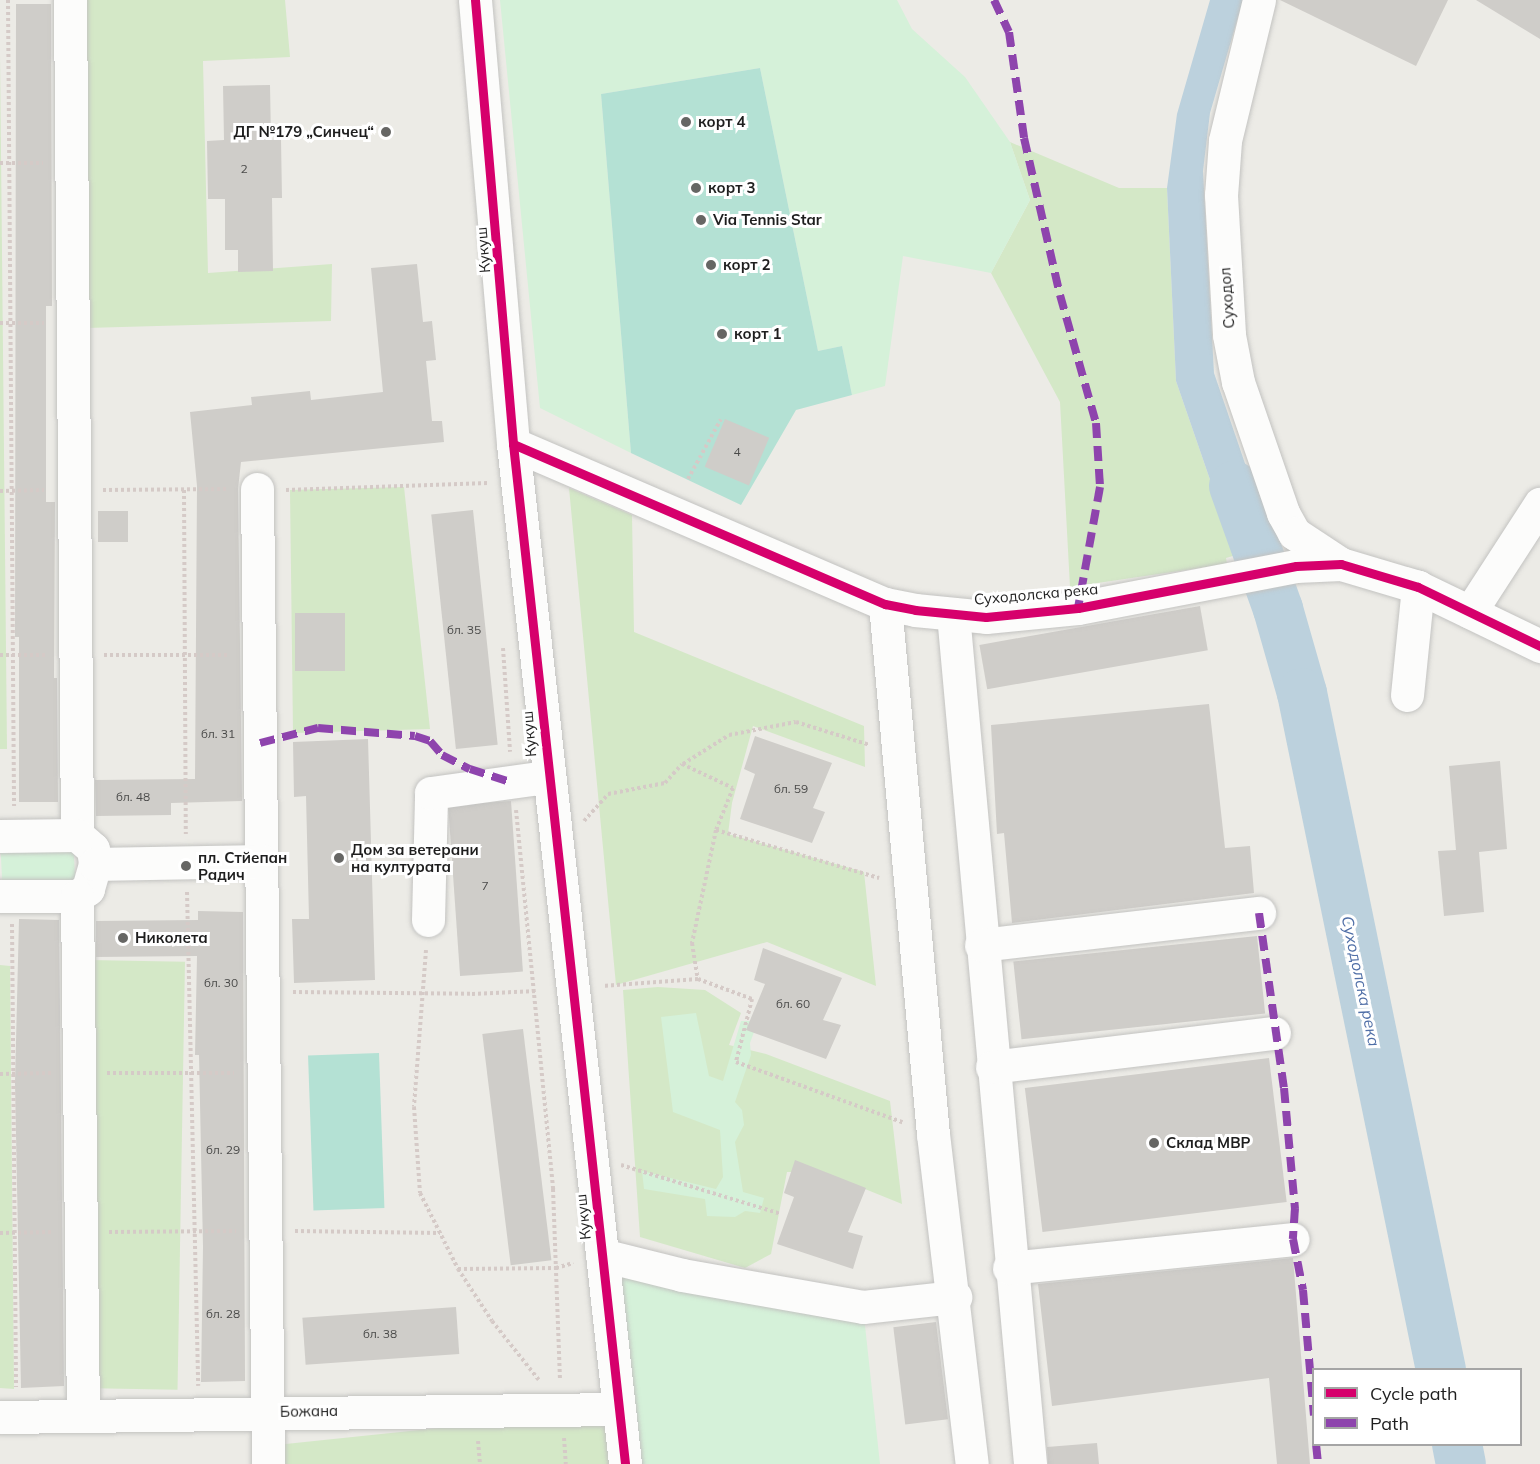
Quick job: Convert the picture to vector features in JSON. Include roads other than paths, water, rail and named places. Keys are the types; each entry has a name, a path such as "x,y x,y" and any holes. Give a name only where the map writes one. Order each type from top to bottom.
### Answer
{"street":[{"path":"70,0 77,835"},
{"name":"Кукуш","path":"475,0 513,444 499,486 547,777 573,989 625,1464"},
{"name":"Суходол","path":"1259,0 1225,141 1221,195 1229,335 1238,382 1283,513 1294,533 1341,564"},
{"name":"Суходолска река","path":"513,444 885,604 986,617 1078,608 1296,566 1341,564 1418,588 1540,646"},
{"path":"257,489 268,1464"},
{"path":"1470,612 1540,504"},
{"path":"1407,695 1418,588"},
{"path":"885,604 933,1134 955,1298 972,1464"},
{"path":"953,614 1009,1268 1030,1464"},
{"path":"428,920 431,793 547,777"},
{"path":"6,896 77,896 88,889 95,864 93,849 77,835 7,836"},
{"path":"95,864 261,861"},
{"path":"77,896 77,1073 83,1415"},
{"path":"981,945 1258,913"},
{"path":"992,1067 1274,1033"},
{"path":"1009,1268 1293,1239"},
{"path":"602,1255 682,1275 863,1307 955,1298"},
{"name":"Божана","path":"8,1416 619,1409"}],"water":[{"path":"1210,0 1243,0 1210,113 1203,171 1214,373 1274,548 1236,555 1176,381 1167,188 1177,114"}],"waterway":[{"name":"Суходолска река","path":"1234,486 1278,609 1302,693 1441,1368"},
{"name":"Суходолска река","path":"1457,1446 1461,1464"}],"place":[{"name":"корт 4","path":"686,122"},
{"name":"ДГ №179 „Синчец“","path":"386,132"},
{"name":"корт 3","path":"696,188"},
{"name":"Via Tennis Star","path":"701,220"},
{"name":"корт 2","path":"711,265"},
{"name":"корт 1","path":"722,334"},
{"name":"Дом за ветерани на културата","path":"339,858"},
{"name":"пл. Стйепан Радич","path":"186,866"},
{"name":"Николета","path":"123,938"},
{"name":"Склад МВР","path":"1154,1143"}]}
